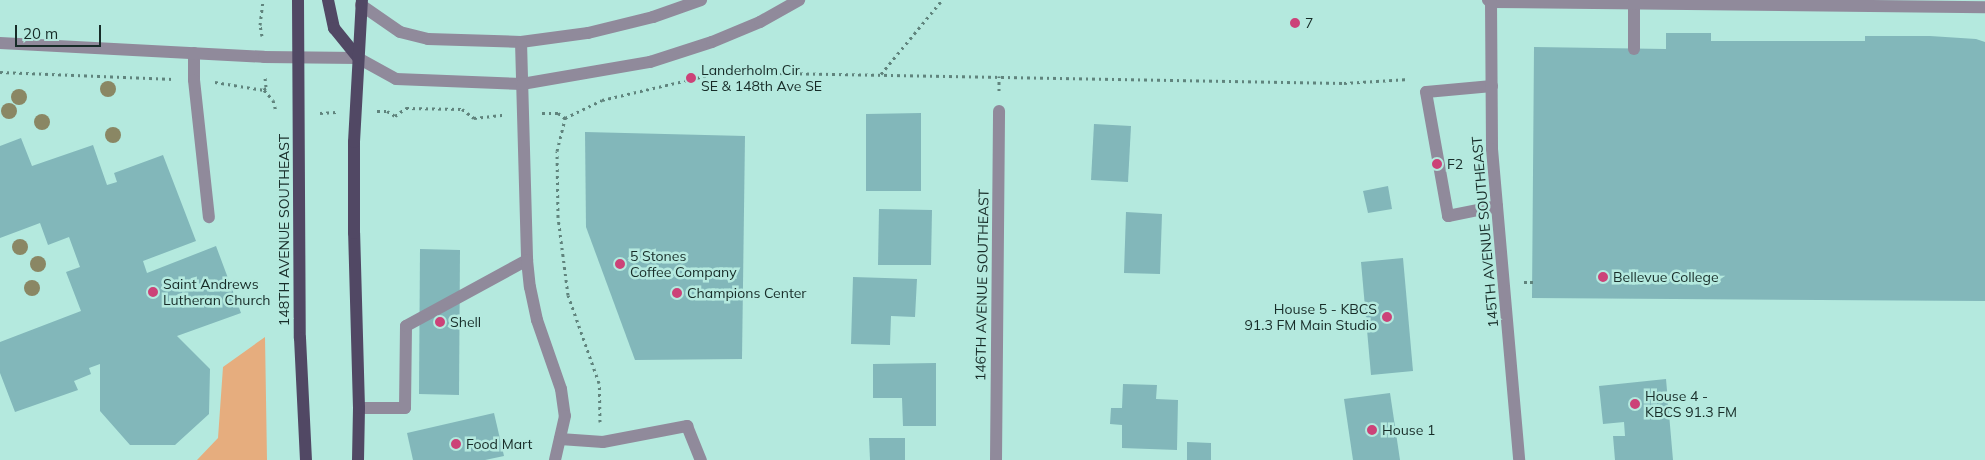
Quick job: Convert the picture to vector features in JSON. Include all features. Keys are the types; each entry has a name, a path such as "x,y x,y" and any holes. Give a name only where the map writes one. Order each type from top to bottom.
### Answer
{"main road":[{"name":"148TH AVENUE SOUTHEAST","path":"298,0 300,338 306,460"},
{"path":"328,0 334,28 358,58"},
{"path":"358,460 359,408 354,233 358,58 362,3"}],"street":[{"path":"362,3 400,32 428,40 521,42 588,33 653,17 701,0"},
{"path":"0,43 194,53 358,58 396,79 522,84 650,62 712,42 760,22 799,0"},
{"path":"1490,1 1985,7"},
{"name":"145TH AVENUE SOUTHEAST","path":"1490,1 1492,149 1519,460"},
{"path":"1634,3 1634,49"},
{"path":"521,42 527,260 530,287 538,320 561,389 565,416 555,460"},
{"path":"194,53 194,80 209,217"},
{"path":"1492,86 1426,92 1448,216 1497,206"},
{"name":"146TH AVENUE SOUTHEAST","path":"996,460 999,111"},
{"path":"359,408 405,408 406,326 527,260"},
{"path":"560,439 598,442 687,426 702,460"}],"path":[{"path":"262,28 260,24 263,0"},
{"path":"881,74 942,0"},
{"path":"0,72 154,77 265,88 273,100 277,114 281,114"},
{"path":"564,118 602,100 722,72 1344,83 1413,79"},
{"path":"386,111 395,116 406,108 462,109 474,118 484,116"},
{"path":"558,113 564,118"},
{"path":"564,118 557,151 558,217 568,295 599,384 601,418 598,442"}],"shaded area":[{"path":"265,337 267,460 197,460 218,438 223,367"}],"building":[{"path":"1666,33 1711,33 1711,41 1865,41 1865,36 1930,36 1976,39 1985,42 1985,301 1532,298 1534,47 1666,49"},
{"path":"921,113 921,191 866,191 866,114"},
{"path":"1094,124 1131,126 1128,182 1091,180"},
{"name":"Champions Center","path":"585,132 745,136 742,359 635,360 586,227"},
{"name":"Saint Andrews Lutheran Church","path":"21,138 32,166 93,145 107,185 117,182 114,173 163,155 196,241 143,261 147,273 216,246 241,313 177,336 210,369 209,414 175,445 130,445 100,411 100,364 89,368 91,374 74,381 78,390 15,412 0,373 0,342 81,311 66,272 80,267 69,237 48,245 40,223 0,238 0,146"},
{"path":"1388,186 1392,209 1368,213 1363,191"},
{"path":"879,209 932,210 931,265 878,265"},
{"path":"1126,212 1162,214 1160,274 1124,273"},
{"name":"Shell","path":"420,249 460,250 459,395 419,394"},
{"name":"House 5 - KBCS 91.3 FM Main Studio","path":"1403,258 1413,371 1371,375 1361,262"},
{"path":"853,277 917,279 915,317 891,316 890,345 851,344"},
{"path":"936,363 936,426 903,426 902,398 873,398 873,364"},
{"name":"House 4 - KBCS 91.3 FM","path":"1666,379 1673,460 1615,460 1613,436 1625,436 1624,422 1603,424 1599,386"},
{"path":"1123,384 1157,385 1156,399 1178,400 1177,450 1122,448 1122,425 1110,424 1111,408 1122,408"},
{"name":"House 1","path":"1390,393 1400,460 1353,460 1344,399"},
{"name":"Food Mart","path":"494,413 504,456 485,460 413,460 407,433"},
{"path":"869,438 905,438 905,460 870,460"},
{"path":"1187,442 1211,443 1211,460 1187,460"}],"place":[{"name":"7","path":"1295,23"},
{"name":"Landerholm Cir SE & 148th Ave SE","path":"691,78"},
{"name":"F2","path":"1437,164"},
{"name":"5 Stones Coffee Company","path":"620,264"},
{"name":"Bellevue College","path":"1603,277"},
{"name":"Saint Andrews Lutheran Church","path":"153,292"},
{"name":"Champions Center","path":"677,293"},
{"name":"House 5 - KBCS 91.3 FM Main Studio","path":"1387,317"},
{"name":"Shell","path":"440,322"},
{"name":"House 4 - KBCS 91.3 FM","path":"1635,404"},
{"name":"House 1","path":"1372,430"},
{"name":"Food Mart","path":"456,444"}]}
